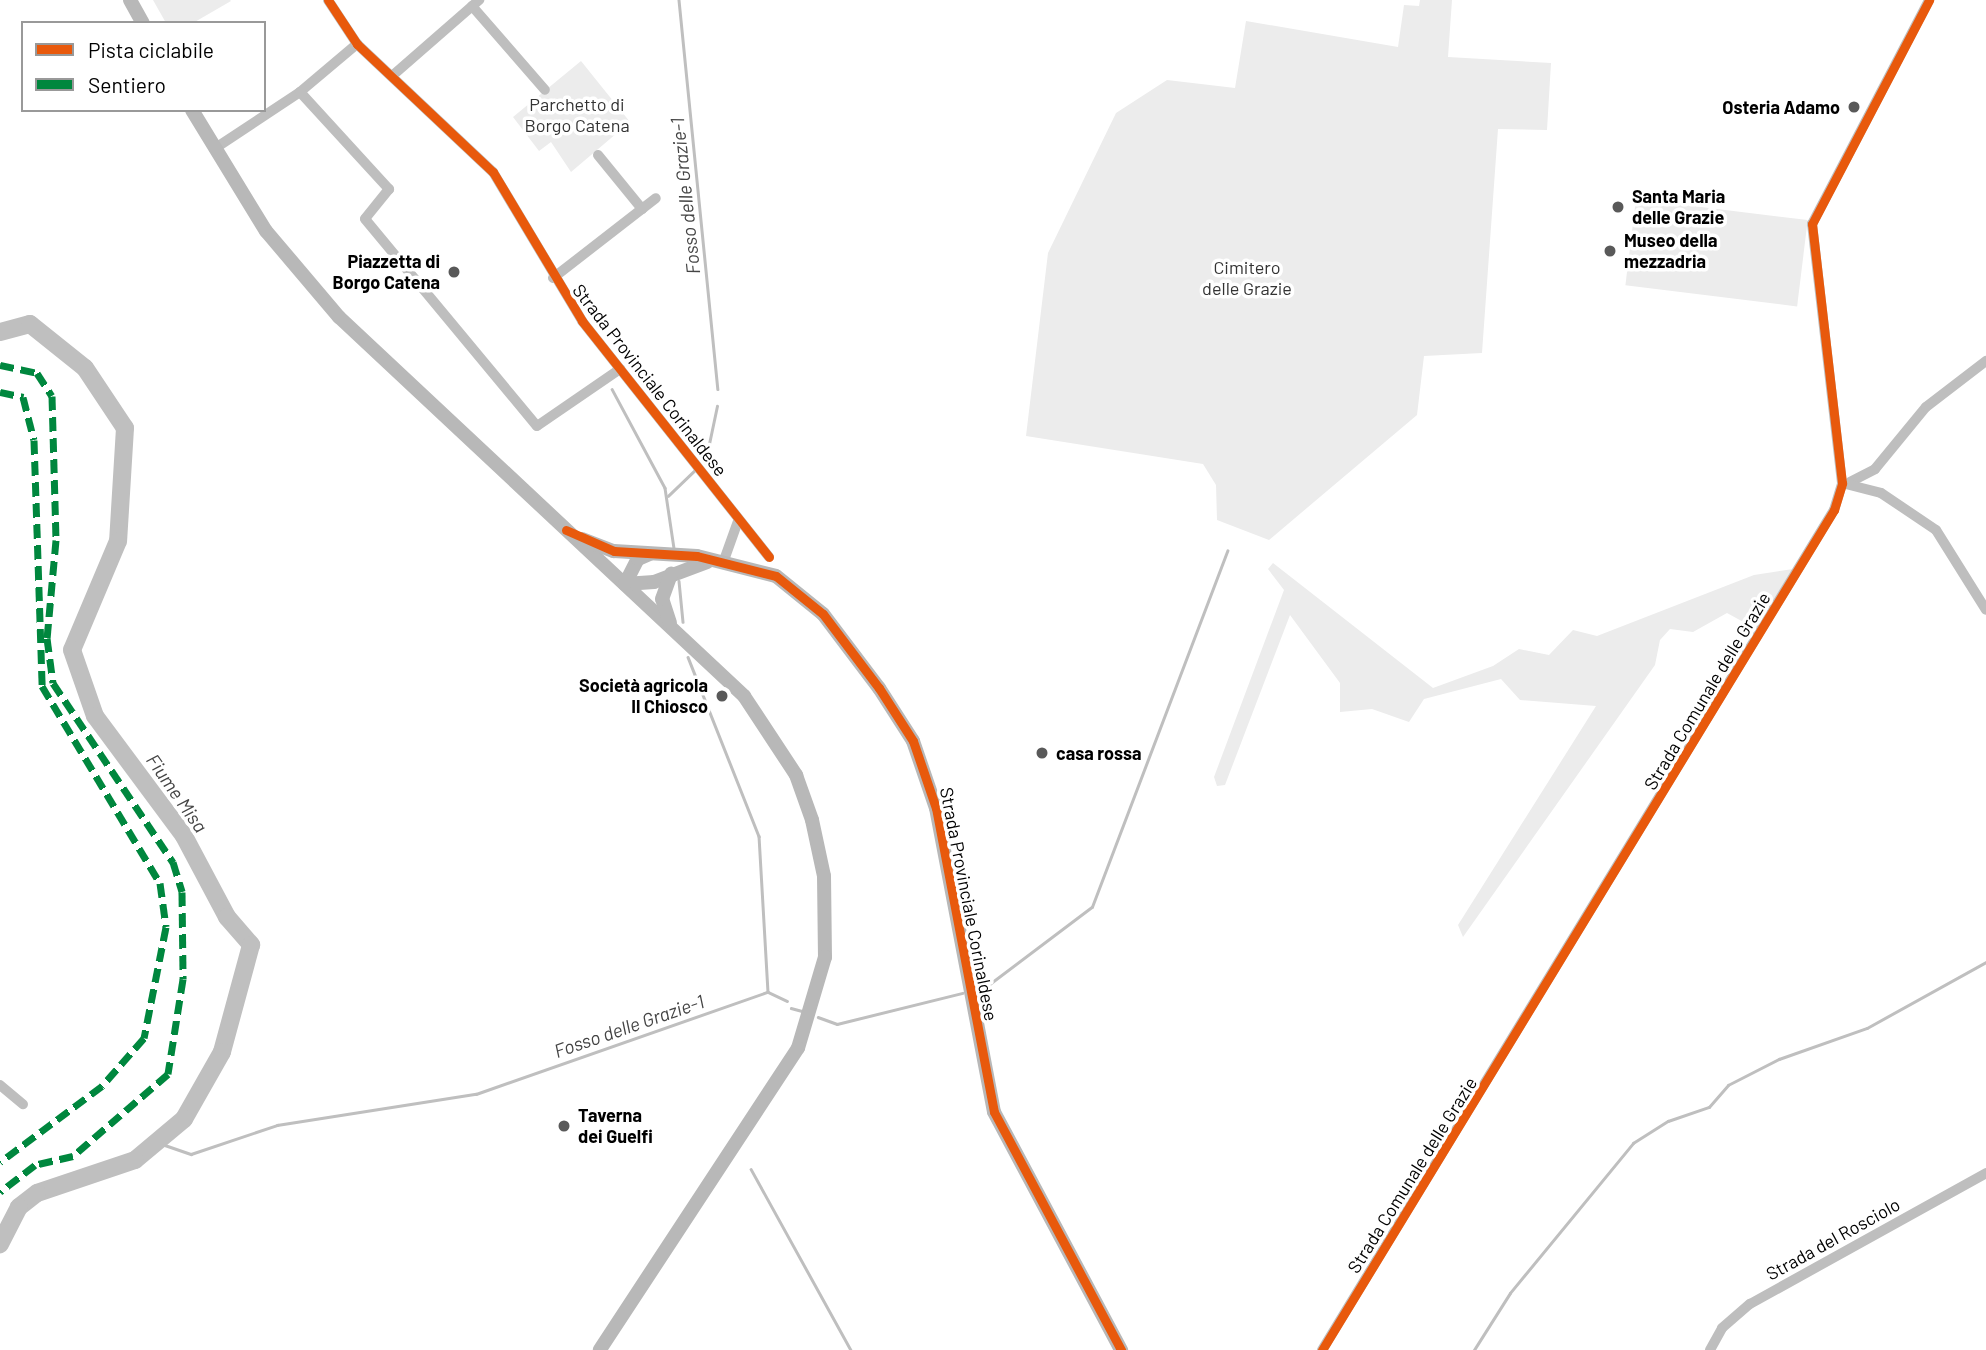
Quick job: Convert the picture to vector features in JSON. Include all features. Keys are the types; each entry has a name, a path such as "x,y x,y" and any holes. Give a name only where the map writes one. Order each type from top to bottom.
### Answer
{"main road":[{"path":"130,0 142,21"},
{"name":"Strada Provinciale Corinaldese","path":"193,112 266,230 339,317 625,584 671,574 703,562 723,563"},
{"name":"Strada Provinciale Corinaldese","path":"566,530 596,547 723,563 795,587 823,614 913,741 936,808 994,1112 1121,1350"},
{"path":"600,1350 773,1095 798,1048 825,957 822,866 796,775 744,696 625,584 638,559 651,554"},
{"path":"671,574 663,608 676,633"}],"street":[{"name":"Strada Provinciale Corinaldese","path":"328,0 357,44 493,172 554,278 620,369 769,557"},
{"name":"Strada Comunale delle Grazie","path":"1322,1350 1835,510 1846,483 1812,224 1929,0"},
{"path":"392,76 476,3 545,90"},
{"path":"214,149 300,92 357,44"},
{"path":"300,92 389,188 365,219 537,426 620,369"},
{"path":"598,155 642,209"},
{"path":"554,278 656,198"},
{"path":"1846,483 1875,469 1926,407 1986,361"},
{"path":"1846,483 1881,493 1936,530 1986,610"},
{"path":"723,563 738,521"},
{"path":"0,1085 23,1104"},
{"name":"Strada del Rosciolo","path":"1710,1350 1722,1328 1750,1304 1986,1173"}],"green space":[{"path":"153,0 231,1 196,21 165,21"},
{"name":"Cimitero delle Grazie","path":"1420,0 1452,0 1448,57 1551,63 1547,130 1498,129 1482,353 1424,356 1417,415 1269,540 1217,520 1216,485 1203,464 1026,436 1048,253 1116,113 1167,80 1235,88 1246,21 1398,47 1404,5 1419,6"},
{"name":"Parchetto di Borgo Catena","path":"581,61 630,122 571,172 551,142 539,151 513,117"},
{"path":"1636,199 1808,220 1797,306 1625,285"},
{"path":"1273,563 1433,688 1493,666 1519,649 1549,655 1573,630 1597,636 1754,575 1793,569 1758,630 1727,613 1693,632 1670,629 1660,640 1655,665 1463,937 1458,925 1596,706 1520,700 1501,679 1424,699 1409,722 1372,709 1340,712 1340,683 1290,615 1225,785 1217,786 1214,777 1284,590 1268,569"}],"waterway":[{"name":"Fosso delle Grazie-1","path":"679,0 718,389"},
{"name":"Fiume Misa","path":"0,332 30,324 85,368 125,428 118,541 72,650 95,716 184,836 227,917 251,945 222,1052 184,1119 135,1160 37,1193 19,1207 0,1244"},
{"path":"612,389 665,488 674,548"},
{"name":"Fosso delle Grazie-1","path":"705,463 717,406"},
{"name":"Fosso delle Grazie-1","path":"668,496 694,471"},
{"path":"979,992 1092,907 1227,551"},
{"name":"Fosso delle Grazie-1","path":"679,581 683,622"},
{"name":"Fosso delle Grazie-1","path":"688,657 759,836 768,992"},
{"path":"1474,1350 1510,1293 1633,1143 1668,1121 1709,1107 1728,1085 1779,1059 1867,1028 1986,962"},
{"path":"768,992 787,1001"},
{"name":"Fosso delle Grazie-1","path":"159,1143 191,1154 277,1125 476,1094 768,992"},
{"path":"818,1017 837,1024 962,993"},
{"path":"791,1008 802,1011"},
{"path":"751,1169 851,1350"}],"marked path":[{"path":"0,365 37,373 52,396 56,540 47,638 53,683 173,862 182,892 183,979 168,1074 73,1156 35,1165 0,1192"},
{"path":"0,392 23,397 34,440 42,686 160,883 166,927 144,1038 102,1086 0,1162"}],"cycle path":[{"path":"328,0 357,44 493,172 582,321 769,557"},
{"path":"1322,1350 1834,510 1842,483 1812,224 1929,0"},
{"path":"566,530 614,551 697,556 776,576 823,614 879,688 913,741 936,808 994,1112 1121,1350"}],"place":[{"name":"Osteria Adamo","path":"1854,107"},
{"name":"Santa Maria delle Grazie","path":"1618,207"},
{"name":"Museo della mezzadria","path":"1610,251"},
{"name":"Piazzetta di Borgo Catena","path":"454,272"},
{"name":"Società agricola Il Chiosco","path":"722,696"},
{"name":"casa rossa","path":"1042,753"},
{"name":"Taverna dei Guelfi","path":"564,1126"}]}
